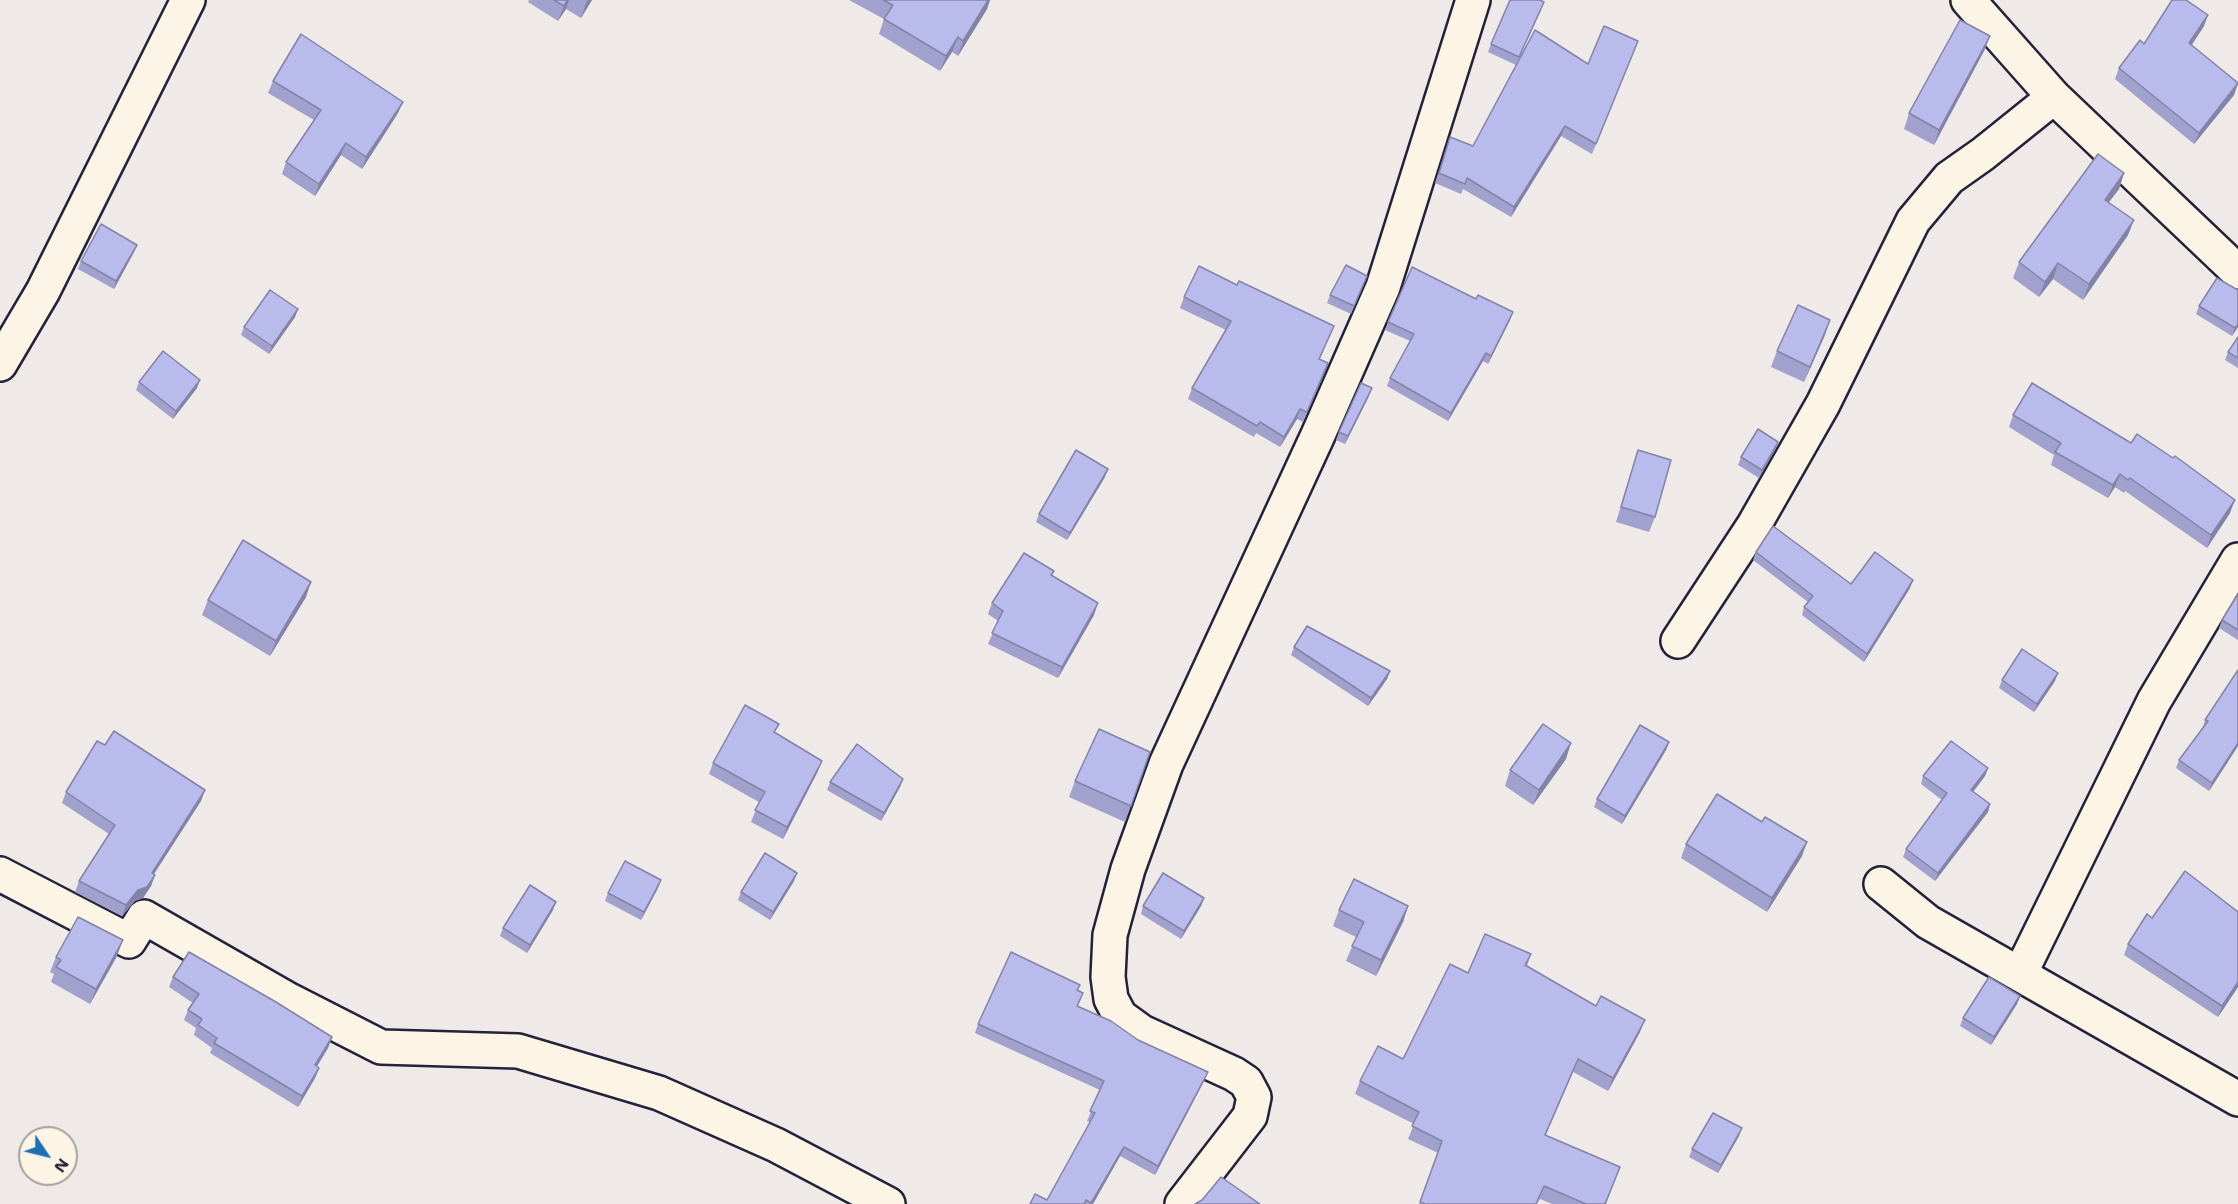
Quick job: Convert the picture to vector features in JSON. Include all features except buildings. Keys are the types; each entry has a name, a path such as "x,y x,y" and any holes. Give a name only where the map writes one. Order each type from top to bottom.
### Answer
{"street":[{"path":"0,364 43,291 188,0"},
{"path":"1182,1204 1250,1116 1254,1097 1246,1082 1234,1074 1142,1032 1120,1016 1111,999 1108,977 1110,935 1128,869 1166,764 1314,446 1383,287 1473,0"},
{"path":"1968,0 2054,97 2238,272"},
{"path":"1678,641 1754,525 1824,404 1913,221 1949,178 2054,97"},
{"path":"2020,974 2154,701 2238,560"},
{"path":"0,874 129,941 144,917 288,1000 381,1047 519,1051 659,1093 776,1145 888,1204"},
{"path":"1881,884 1928,922 2238,1100"}]}
